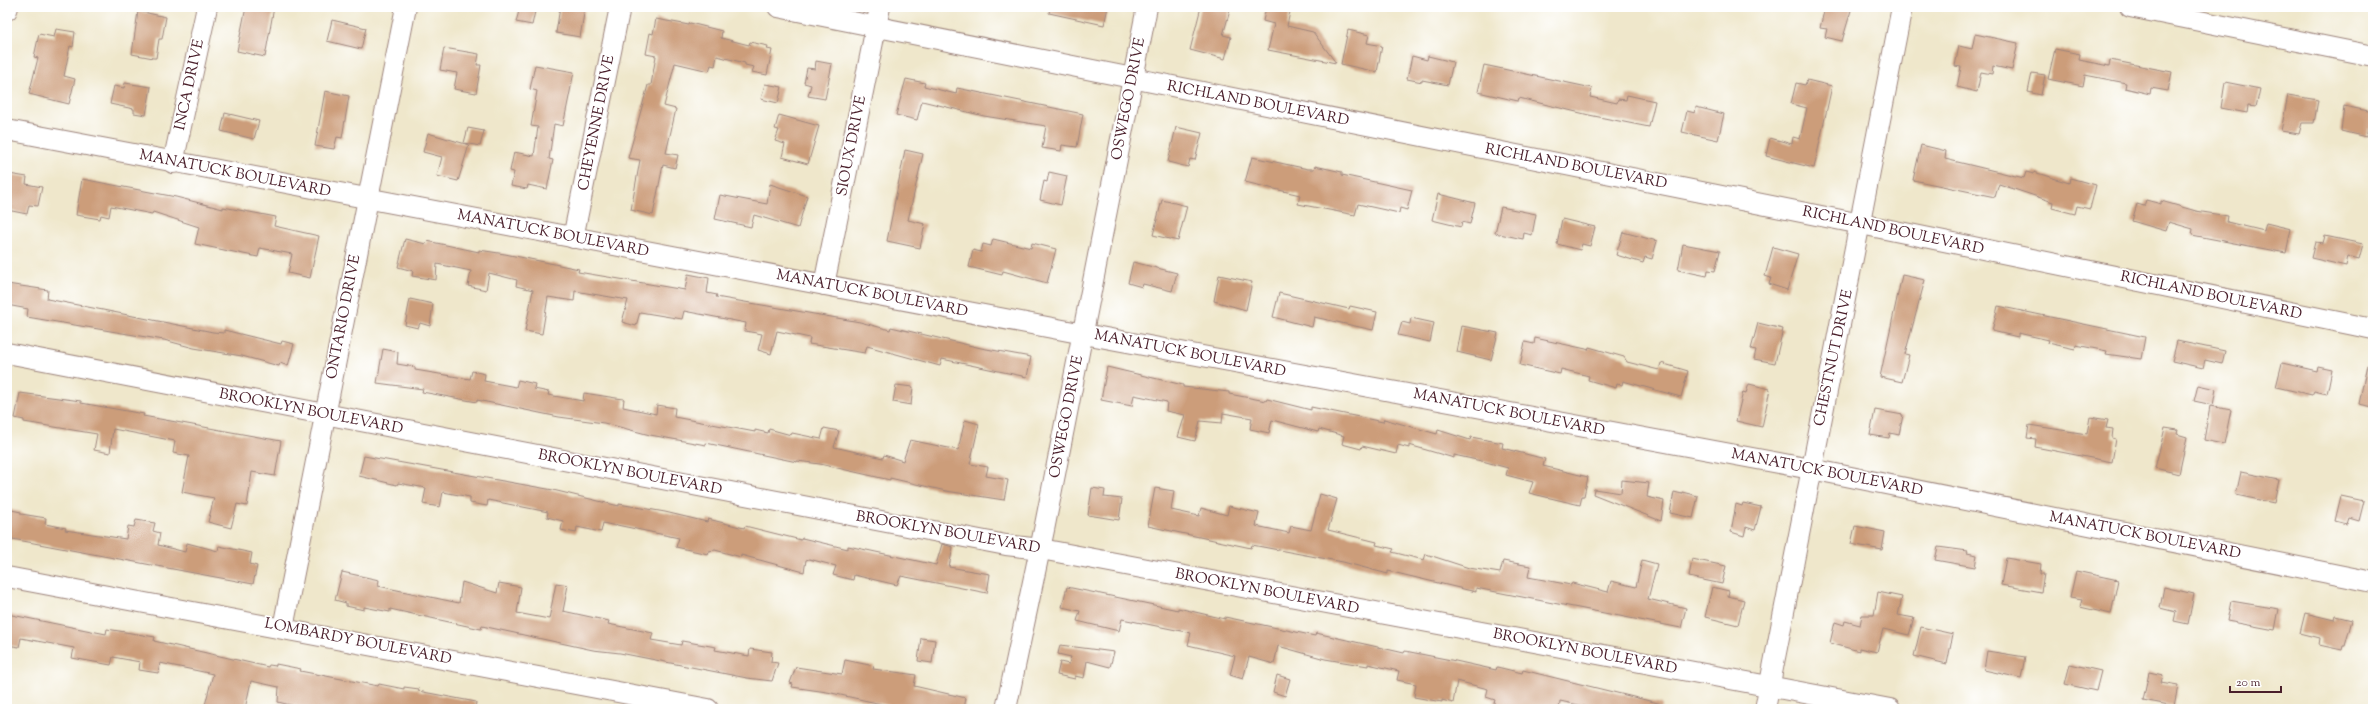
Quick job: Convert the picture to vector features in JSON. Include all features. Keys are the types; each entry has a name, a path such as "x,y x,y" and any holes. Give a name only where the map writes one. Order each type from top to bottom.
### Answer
{"street":[{"name":"INCA DRIVE","path":"174,163 207,7"},
{"name":"ONTARIO DRIVE","path":"283,628 406,7"},
{"name":"CHEYENNE DRIVE","path":"573,238 620,7"},
{"name":"RICHLAND BOULEVARD","path":"778,7 1861,224 2373,329"},
{"name":"SIOUX DRIVE","path":"824,285 880,7"},
{"name":"OSWEGO DRIVE","path":"1006,709 1084,334 1147,7"},
{"name":"CHESTNUT DRIVE","path":"1765,709 1811,469 1861,224 1902,7"},
{"path":"2130,7 2373,56"},
{"name":"MANATUCK BOULEVARD","path":"7,130 368,200 1811,469 2373,582"},
{"name":"BROOKLYN BOULEVARD","path":"7,353 1006,545 1040,549 1890,709"},
{"name":"LOMBARDY BOULEVARD","path":"7,576 708,709"}],"building":[{"path":"246,7 274,7 265,57 237,51"},
{"path":"520,7 536,7 532,25 516,22"},
{"path":"560,7 585,8 580,37 556,33"},
{"path":"1050,7 1108,7 1104,25 1049,13"},
{"path":"1201,7 1231,7 1223,35 1231,37 1225,59 1190,50"},
{"path":"1266,7 1291,7 1287,26 1313,32 1336,63 1268,50 1274,24 1263,21"},
{"path":"1825,7 1852,7 1842,41 1825,37 1827,29 1820,28"},
{"path":"138,11 166,17 162,39 159,39 156,58 132,54"},
{"path":"656,19 689,25 690,23 722,31 721,38 749,45 750,42 768,46 767,49 772,50 767,75 752,72 754,67 745,65 745,63 717,56 715,66 711,65 709,71 675,63 664,106 676,109 666,153 678,155 675,168 663,165 653,215 631,210 640,160 628,158 648,85 651,85 656,56 646,54 650,33 653,34"},
{"path":"332,20 366,28 361,49 327,41"},
{"path":"56,29 75,32 73,47 70,46 64,76 75,79 69,104 29,94 38,58 34,57 39,34 54,37"},
{"path":"1348,30 1369,35 1367,43 1382,46 1377,72 1341,64"},
{"path":"1975,34 2018,43 2012,70 1993,66 1992,74 1981,72 1977,92 1957,87 1961,67 1955,66 1959,46 1972,49"},
{"path":"444,48 479,54 477,65 481,65 476,93 454,89 457,73 440,70"},
{"path":"2055,49 2080,54 2079,60 2109,66 2110,60 2172,72 2168,91 2151,88 2150,94 2125,88 2126,83 2085,75 2083,86 2048,79"},
{"path":"1412,56 1427,60 1428,56 1453,62 1448,85 1407,79"},
{"path":"816,61 832,64 825,99 808,96 811,85 804,83 807,68 815,69"},
{"path":"535,65 574,72 563,126 554,124 549,159 553,160 547,189 528,185 527,189 511,186 514,172 510,171 514,152 534,156 538,127 531,126 537,91 530,89"},
{"path":"1484,65 1592,88 1590,97 1617,103 1618,99 1626,100 1627,95 1655,101 1649,127 1589,115 1519,98 1518,101 1478,92"},
{"path":"2032,73 2045,75 2041,95 2028,92"},
{"path":"906,79 925,83 924,86 956,94 957,88 1083,114 1077,147 1062,145 1061,151 1042,148 1046,126 984,116 922,101 917,120 896,115"},
{"path":"1807,80 1832,86 1814,168 1766,156 1770,138 1792,144 1793,137 1800,139 1807,108 1791,104 1796,83 1805,85"},
{"path":"2225,82 2260,89 2256,107 2248,106 2247,113 2221,108"},
{"path":"125,83 151,87 146,115 134,113 134,109 110,104 114,86 124,88"},
{"path":"765,84 782,87 778,103 761,99"},
{"path":"325,91 349,96 342,138 337,137 334,149 315,146"},
{"path":"2288,95 2318,100 2314,123 2302,123 2299,134 2281,131"},
{"path":"2344,106 2373,112 2373,130 2368,129 2366,137 2341,131"},
{"path":"1696,107 1724,114 1718,140 1682,132 1687,111 1695,113"},
{"path":"225,113 259,121 254,139 221,131"},
{"path":"779,115 819,126 808,164 782,157 785,144 775,141 779,130 775,129"},
{"path":"1176,127 1202,133 1195,160 1190,159 1188,167 1168,162"},
{"path":"468,128 484,131 480,146 464,143"},
{"path":"428,133 469,145 458,181 437,176 442,157 423,152"},
{"path":"1921,145 1946,151 1945,159 2024,178 2026,172 2034,174 2034,172 2069,183 2070,178 2096,185 2090,209 2077,206 2075,214 2052,208 2053,202 1999,184 1995,197 1913,180"},
{"path":"905,150 923,154 908,220 925,224 920,248 887,241"},
{"path":"1252,157 1308,169 1314,169 1315,166 1342,172 1342,175 1412,190 1407,210 1400,208 1399,213 1358,204 1355,215 1298,204 1300,195 1245,182"},
{"path":"1049,172 1067,176 1061,205 1040,200 1044,181 1047,182"},
{"path":"9,174 27,177 26,184 42,187 38,206 29,205 27,214 7,210"},
{"path":"82,179 176,197 223,209 223,207 276,217 274,226 319,236 310,278 288,273 292,254 260,248 258,257 195,244 199,227 153,212 152,214 111,206 109,217 101,215 100,219 76,215"},
{"path":"770,184 807,196 798,228 754,215 751,227 715,219 720,195 767,204"},
{"path":"1438,194 1475,203 1470,224 1462,222 1461,227 1432,220"},
{"path":"1162,200 1187,206 1178,241 1153,235"},
{"path":"2146,200 2161,204 2161,201 2196,211 2228,216 2227,222 2264,231 2266,223 2291,229 2286,253 2192,235 2193,229 2169,222 2166,231 2132,221 2137,204 2144,206"},
{"path":"1501,207 1536,214 1532,235 1524,233 1523,239 1495,233"},
{"path":"1562,219 1595,227 1590,246 1582,244 1580,250 1557,244"},
{"path":"1623,232 1657,241 1652,259 1645,257 1643,263 1616,255"},
{"path":"2325,236 2363,244 2359,259 2348,256 2346,266 2311,258 2315,242 2323,243"},
{"path":"405,239 426,244 427,241 479,252 479,250 505,254 579,269 578,272 685,290 688,274 709,278 707,293 717,295 716,297 860,322 890,330 891,327 981,348 1031,357 1027,377 942,359 940,366 867,346 865,353 809,344 810,338 777,331 771,354 758,350 762,334 745,331 746,323 684,311 682,319 640,312 636,326 622,322 628,300 575,291 574,301 548,297 542,334 525,331 533,290 516,286 517,280 489,273 486,290 468,286 471,271 437,264 436,280 412,276 413,271 398,267"},
{"path":"993,239 1031,248 1032,243 1056,249 1047,283 1003,271 1002,275 969,267 973,250 981,252 983,244 991,246"},
{"path":"1683,244 1720,251 1715,271 1708,270 1707,276 1678,270"},
{"path":"1773,247 1798,254 1787,290 1769,284 1771,278 1765,276"},
{"path":"1133,262 1177,273 1172,291 1143,284 1142,287 1128,283"},
{"path":"1219,275 1252,282 1246,310 1214,301"},
{"path":"1902,275 1925,280 1905,354 1909,355 1902,382 1880,377"},
{"path":"7,284 48,290 47,299 213,332 224,333 224,330 281,344 282,341 294,344 288,366 280,363 279,366 242,356 194,348 164,340 27,317 28,309 7,305"},
{"path":"1279,293 1349,309 1350,306 1377,312 1373,330 1314,317 1312,327 1273,317"},
{"path":"410,299 433,304 430,326 420,323 418,328 405,325"},
{"path":"1998,306 2145,337 2141,359 2106,354 2107,351 2076,345 2075,349 2048,343 2049,340 2018,333 2018,337 1992,331"},
{"path":"1411,318 1434,323 1430,342 1398,335 1402,322 1410,324"},
{"path":"1758,323 1783,329 1775,363 1754,359 1756,350 1751,349"},
{"path":"1462,326 1498,333 1491,360 1457,352"},
{"path":"1535,338 1588,350 1589,347 1624,357 1627,362 1659,370 1661,363 1688,371 1681,397 1623,381 1622,385 1617,384 1616,388 1588,380 1589,376 1561,369 1560,374 1520,365 1525,342 1534,344"},
{"path":"2177,341 2225,351 2222,364 2205,360 2203,368 2172,361"},
{"path":"383,349 398,352 397,364 415,367 415,370 470,379 472,371 485,374 484,381 516,387 518,380 535,384 534,389 549,392 548,395 583,401 584,393 624,399 623,407 656,414 657,405 675,408 674,417 755,432 755,430 768,433 769,429 791,435 792,433 821,439 824,428 839,431 834,447 883,458 884,455 903,461 910,440 958,450 965,420 979,424 970,464 988,467 986,476 1008,480 1004,500 946,491 820,464 797,462 706,443 706,445 650,435 604,423 559,417 477,400 477,402 422,392 423,389 377,383"},
{"path":"2282,363 2317,371 2318,366 2332,369 2327,394 2314,391 2312,395 2276,387"},
{"path":"2367,365 2373,366 2373,407 2359,404"},
{"path":"1107,367 1183,385 1183,387 1229,392 1229,394 1266,401 1267,399 1311,410 1311,407 1383,422 1384,419 1437,434 1438,430 1470,440 1471,437 1503,443 1502,448 1545,459 1543,466 1588,477 1584,496 1582,496 1580,505 1529,493 1533,482 1506,475 1508,468 1454,455 1454,458 1409,445 1409,448 1398,445 1396,454 1362,446 1361,449 1342,444 1344,436 1319,429 1318,432 1272,420 1269,433 1250,429 1252,418 1223,413 1222,423 1200,421 1195,441 1178,437 1185,415 1166,411 1167,402 1134,395 1132,406 1101,400"},
{"path":"1749,384 1770,389 1762,427 1736,421 1743,392 1746,393"},
{"path":"896,385 913,387 911,405 893,402"},
{"path":"2198,385 2216,389 2213,405 2194,401"},
{"path":"20,393 81,401 81,403 144,414 143,416 281,441 275,476 252,472 247,506 237,504 231,528 208,522 214,498 182,492 189,456 173,453 175,441 113,429 110,453 94,450 97,434 24,422 24,420 15,418"},
{"path":"2210,406 2231,410 2224,444 2204,440"},
{"path":"1875,410 1903,415 1899,435 1890,433 1889,438 1870,435"},
{"path":"2090,417 2108,420 2106,428 2113,429 2112,438 2116,439 2112,462 2035,447 2036,439 2027,438 2029,425 2087,434"},
{"path":"2165,428 2178,430 2177,434 2187,437 2179,474 2155,468"},
{"path":"364,456 553,490 619,506 619,504 665,512 707,522 708,519 744,528 745,526 801,540 802,538 848,549 848,546 936,565 942,544 953,547 949,567 990,574 987,593 901,576 897,585 854,575 853,580 833,575 836,566 809,559 806,560 804,572 741,555 741,557 715,550 709,551 708,554 676,547 679,538 617,525 603,523 601,532 577,527 576,533 561,530 563,521 547,517 548,512 488,500 487,506 470,503 470,497 443,492 440,507 423,504 426,488 398,483 397,485 359,476"},
{"path":"2241,472 2279,480 2274,503 2236,495"},
{"path":"1622,480 1649,483 1647,497 1664,501 1661,521 1593,494 1594,489 1621,493"},
{"path":"1092,488 1105,490 1104,497 1122,499 1119,520 1088,515"},
{"path":"1155,488 1174,491 1171,510 1199,516 1201,508 1227,515 1229,506 1259,513 1256,526 1289,533 1291,526 1311,530 1320,494 1337,499 1328,530 1377,542 1376,545 1394,549 1392,552 1424,560 1426,554 1469,568 1500,573 1503,561 1530,566 1528,577 1571,585 1572,583 1608,592 1611,581 1636,587 1642,560 1657,564 1648,599 1686,608 1681,628 1476,588 1476,592 1388,571 1388,574 1343,562 1252,545 1251,548 1148,526"},
{"path":"1674,492 1682,494 1682,492 1698,496 1693,518 1670,513"},
{"path":"2341,496 2364,501 2359,521 2349,518 2347,524 2335,521"},
{"path":"1743,503 1761,507 1755,530 1746,527 1744,536 1731,532 1736,504 1742,506"},
{"path":"7,509 21,512 21,514 46,518 45,524 66,528 65,530 126,539 128,526 134,527 136,520 155,523 153,531 160,533 158,545 185,552 187,543 218,551 219,546 252,553 250,564 257,566 253,584 7,538"},
{"path":"1855,526 1885,532 1882,550 1851,544"},
{"path":"1938,547 1968,551 1967,553 1977,555 1975,567 1935,560"},
{"path":"2006,558 2041,564 2040,574 2044,574 2041,592 2001,585"},
{"path":"1692,559 1726,566 1722,584 1689,577"},
{"path":"2076,571 2118,580 2111,614 2080,607 2082,600 2070,598"},
{"path":"342,572 379,580 378,586 459,603 462,582 497,593 499,583 521,587 517,613 549,619 556,583 568,585 563,611 609,621 608,624 653,633 651,640 681,645 682,641 716,647 715,650 749,656 750,649 772,652 771,662 778,663 772,681 747,678 620,653 593,650 482,626 481,629 390,609 390,612 364,607 364,610 346,606 346,603 335,600"},
{"path":"1067,587 1315,636 1316,633 1404,653 1405,651 1496,670 1497,667 1522,673 1523,670 1662,704 1662,709 1597,709 1560,701 1559,709 1492,709 1495,700 1486,697 1488,689 1457,681 1453,703 1442,700 1442,702 1414,697 1416,684 1397,680 1399,671 1368,664 1368,666 1325,659 1278,646 1274,664 1249,657 1243,679 1230,675 1235,656 1188,645 1191,633 1122,619 1119,631 1077,621 1080,611 1062,607"},
{"path":"1712,587 1729,591 1728,596 1744,600 1738,625 1705,617"},
{"path":"2164,587 2194,594 2188,624 2174,621 2176,612 2160,608"},
{"path":"1878,592 1902,597 1898,615 1914,618 1909,635 1883,629 1877,652 1859,648 1859,651 1830,643 1835,622 1844,625 1845,621 1860,625 1862,615 1874,615"},
{"path":"2231,601 2279,609 2275,630 2227,621"},
{"path":"2305,613 2334,620 2335,616 2352,620 2345,646 2343,646 2342,650 2319,645 2320,638 2300,633"},
{"path":"7,614 106,634 107,629 155,637 154,641 268,667 269,665 276,666 276,664 301,669 300,671 378,686 379,684 404,689 404,687 419,689 418,691 476,702 475,709 306,709 278,702 279,687 251,681 245,709 204,709 213,674 160,663 158,673 139,670 140,662 113,657 111,665 72,658 74,648 21,638 19,647 7,645"},
{"path":"1921,627 1953,634 1947,664 1914,656"},
{"path":"921,638 935,640 932,663 918,661"},
{"path":"1060,645 1114,652 1110,667 1087,661 1084,678 1075,676 1075,679 1057,675 1060,662 1069,664 1071,657 1058,654"},
{"path":"1987,651 2025,657 2021,678 1984,670"},
{"path":"845,660 874,666 873,669 916,675 914,686 966,698 964,709 917,709 895,705 895,707 827,692 792,687 793,684 790,683 796,667 842,674"},
{"path":"2070,664 2101,671 2096,691 2065,684"},
{"path":"2149,672 2163,675 2161,683 2178,686 2174,706 2143,700"},
{"path":"1277,675 1290,679 1285,696 1273,692"}]}
